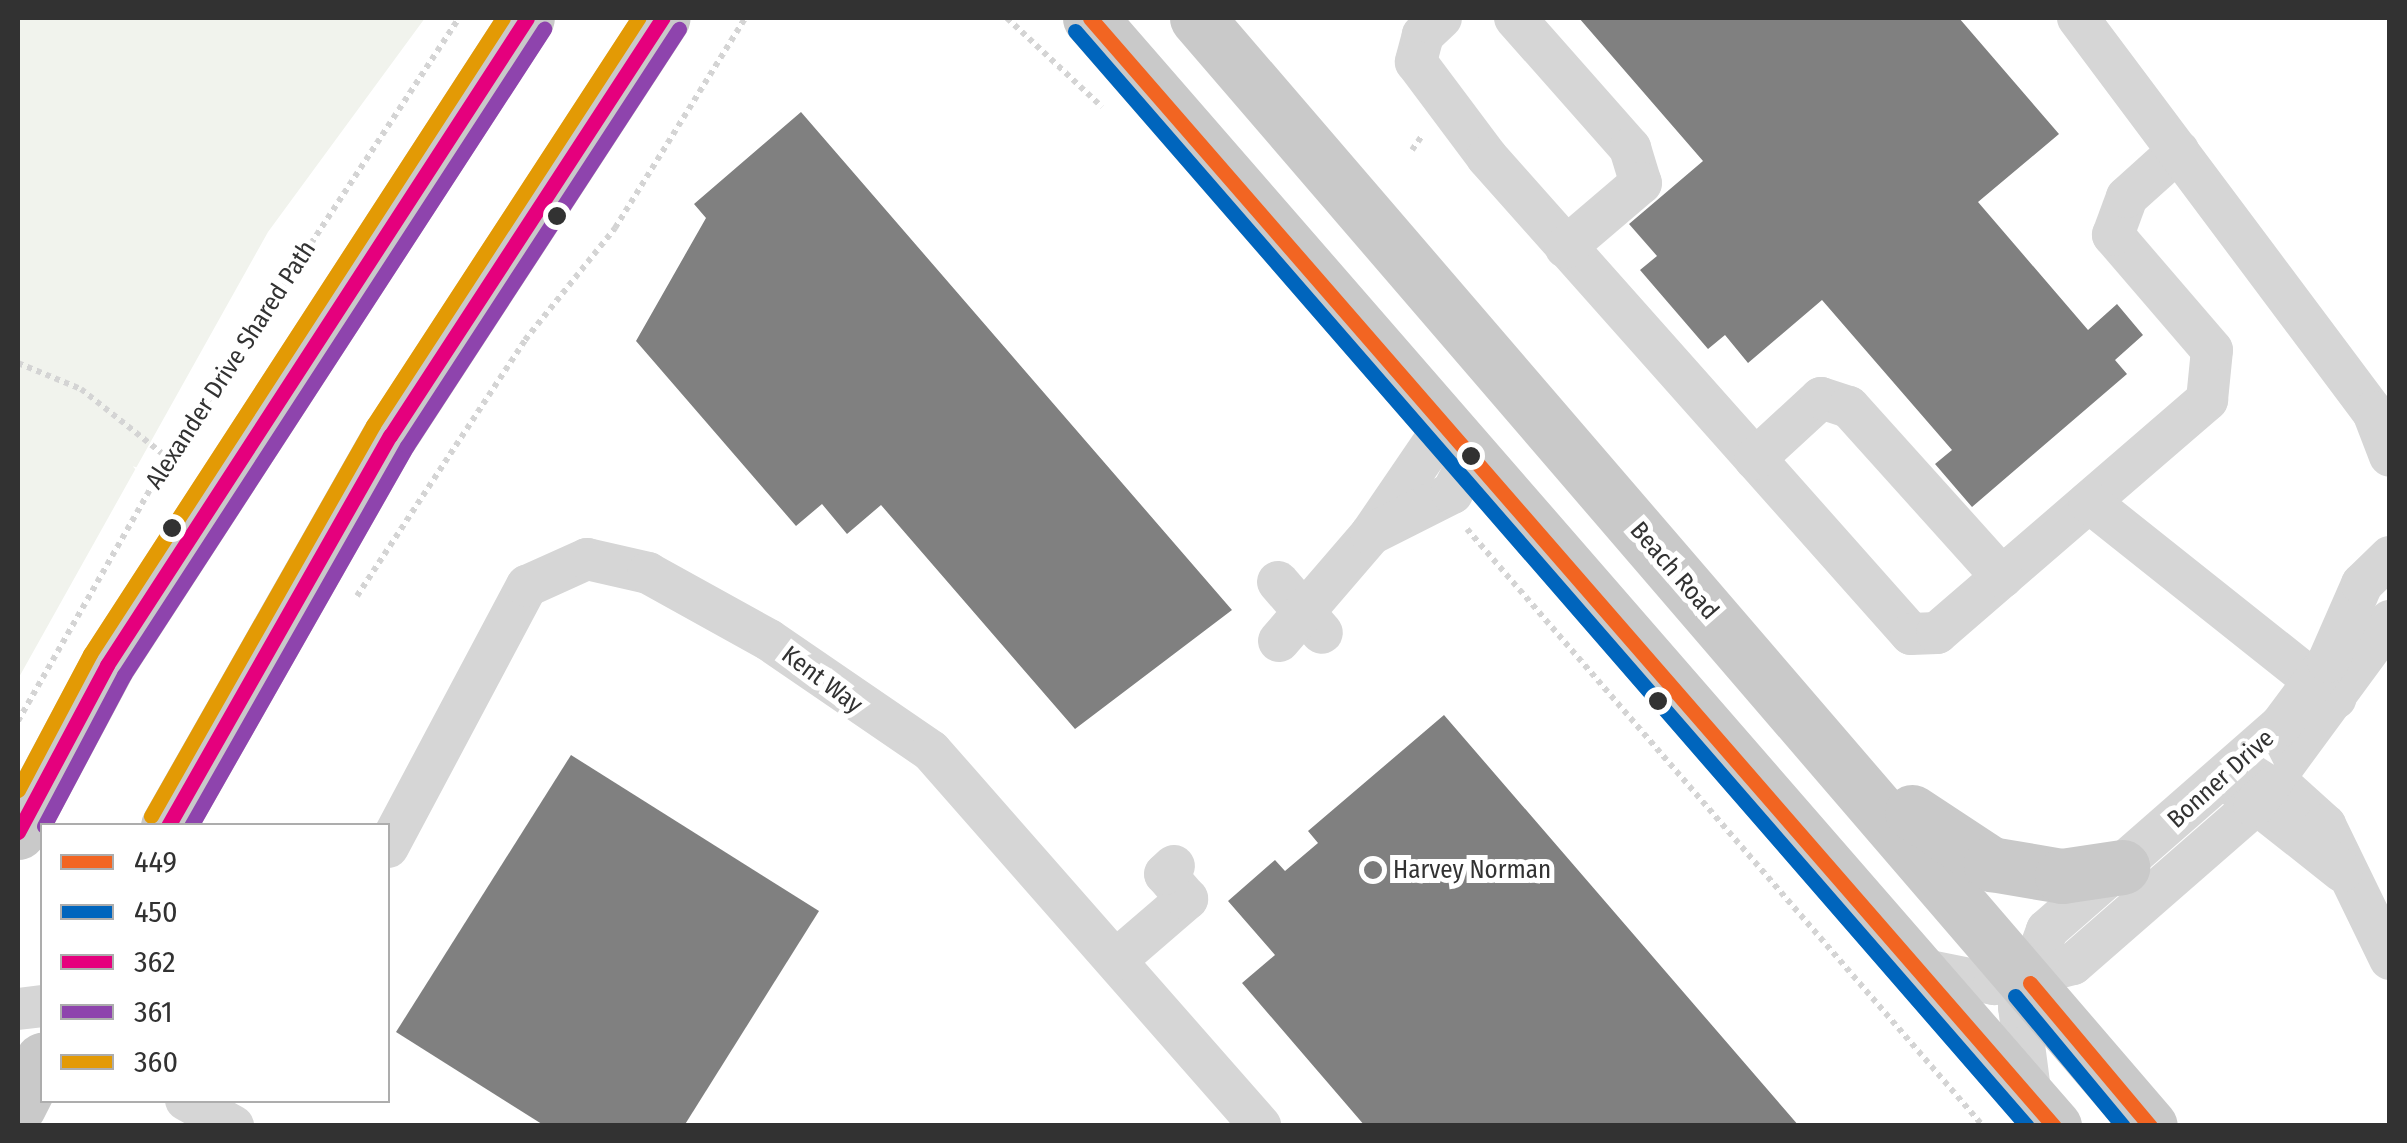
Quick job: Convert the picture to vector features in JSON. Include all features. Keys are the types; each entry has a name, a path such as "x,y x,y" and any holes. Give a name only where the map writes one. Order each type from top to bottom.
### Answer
{"main road":[{"path":"460,121 511,18"},
{"path":"18,832 106,665 528,18"},
{"path":"170,823 390,436 662,18"},
{"path":"1055,18 1172,104"},
{"path":"1090,18 1172,104 1454,467 1920,969 2042,1112"},
{"name":"Beach Road","path":"1197,18 2150,1126"},
{"path":"1390,243 1391,283 1467,375 1480,428 1454,467"},
{"path":"1800,716 1971,856 2062,876 2122,867"},
{"path":"18,1106 40,1064"}],"street":[{"path":"1441,18 1422,35 1416,62 1566,246 1911,634 1937,633 2207,400 2212,350 2112,235 2126,197 2178,151"},
{"path":"1515,18 1630,148 1641,183 1566,246"},
{"path":"2078,18 2373,412 2390,456"},
{"path":"1754,459 1821,398 1848,407 2002,576"},
{"path":"1371,534 1454,467"},
{"path":"1278,582 1303,630 1371,534 1454,467"},
{"path":"2089,502 2326,691"},
{"name":"Bonner Drive","path":"2326,691 2362,584 2390,557"},
{"name":"Kent Way","path":"390,843 527,586 587,560 648,574 768,640 931,750 1260,1126"},
{"name":"Bonner Drive","path":"1920,969 1977,983 2026,978 2073,964 2251,780 2390,620"},
{"path":"2251,780 2342,870 2390,959"},
{"name":"Bonner Drive","path":"2042,1112 2018,1040 2026,978 2047,930 2122,867 2251,780"},
{"path":"1116,960 1186,900 1165,874 1174,866"},
{"path":"18,1106 40,1091"},
{"path":"192,1103 237,1126 250,1103"}],"path":[{"name":"Alexander Drive Shared Path","path":"18,721 169,460 459,18"},
{"path":"358,596 525,340 615,228 745,18"},
{"path":"1007,18 1106,110"},
{"path":"1412,150 1420,138"},
{"path":"18,363 81,389 169,460"},
{"path":"1454,467 1983,1126"}],"shaded area":[{"path":"18,18 425,18 268,232 18,679"}],"building":[{"path":"1579,18 1959,18 2059,134 1978,202 2088,330 2117,304 2143,335 2115,360 2127,374 1972,507 1935,464 1952,450 1822,300 1748,363 1725,335 1708,349 1640,270 1657,256 1629,224 1703,161"},
{"path":"801,112 1232,610 1075,729 881,505 847,534 822,504 796,526 636,341 706,218 694,204"},
{"path":"1444,715 1799,1126 1365,1126 1242,983 1275,955 1228,901 1275,860 1285,871 1318,843 1308,831"},
{"path":"571,755 819,911 684,1126 545,1126 396,1032"}],"transit line":[{"name":"360","path":"18,790 90,654 503,18"},
{"name":"362","path":"18,832 107,665 527,18"},
{"name":"360","path":"151,816 373,425 638,18"},
{"name":"362","path":"170,823 390,436 662,18"},
{"name":"449","path":"1090,18 2054,1126"},
{"name":"361","path":"46,823 124,675 544,29"},
{"name":"361","path":"193,823 407,446 679,29"},
{"name":"450","path":"1075,31 2027,1126"},
{"name":"449","path":"2030,983 2150,1126"},
{"name":"450","path":"2015,996 2123,1126"}],"place":[{"name":"Harvey Norman","path":"1373,870"}]}
